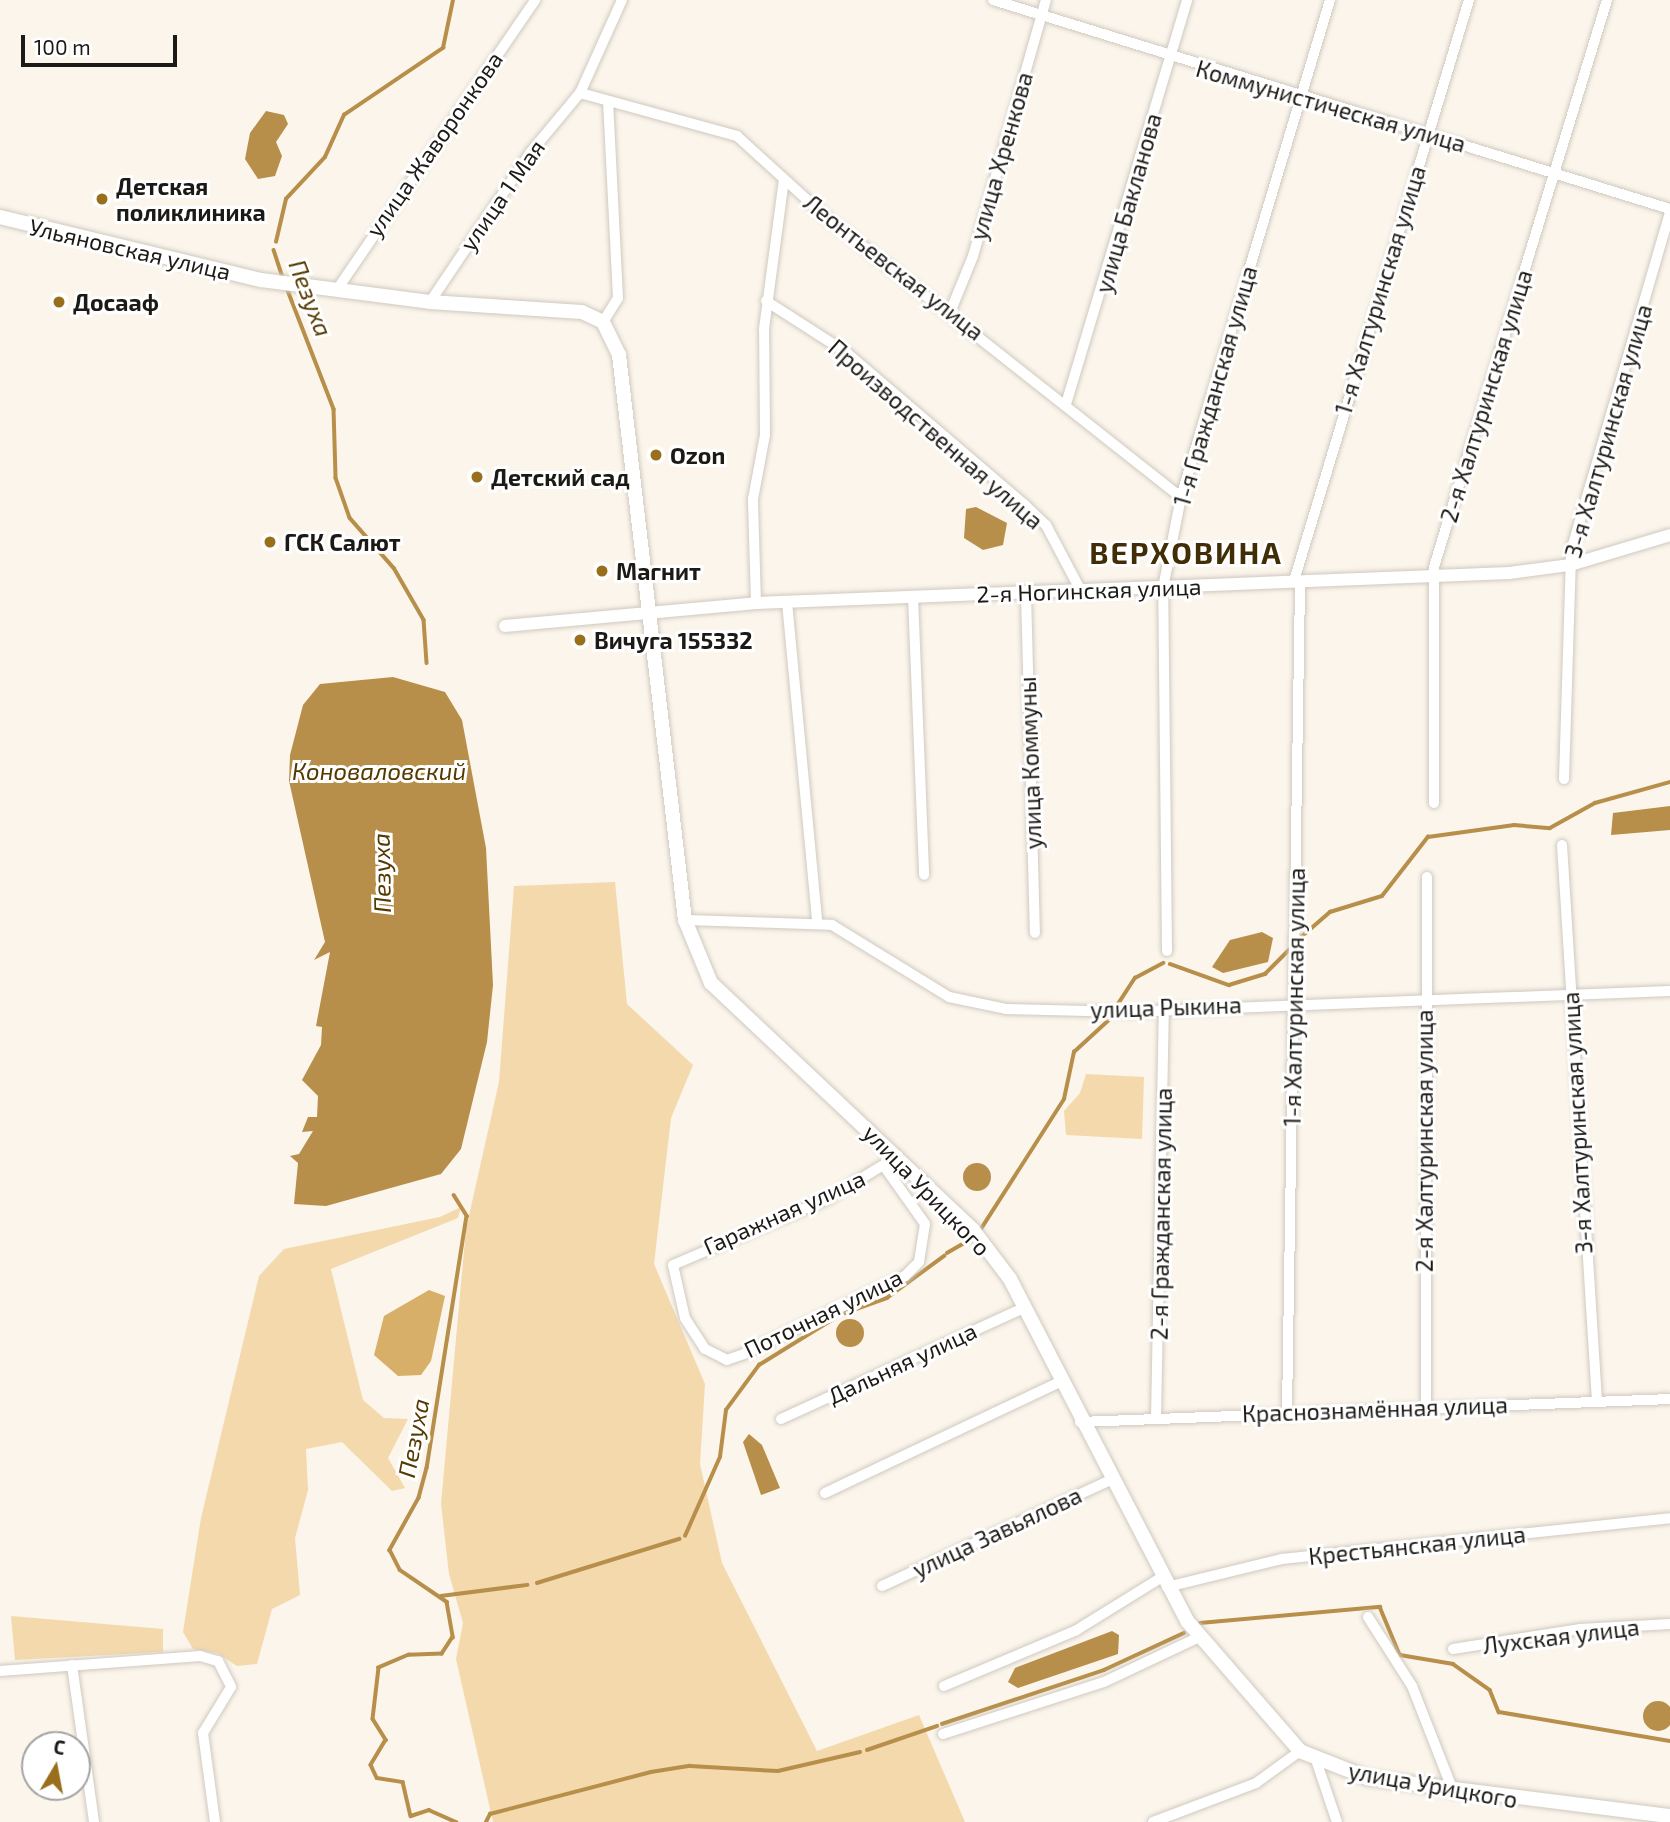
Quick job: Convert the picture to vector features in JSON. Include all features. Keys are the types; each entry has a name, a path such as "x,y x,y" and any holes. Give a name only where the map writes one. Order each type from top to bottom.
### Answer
{"main road":[{"name":"Ульяновская улица","path":"0,217 261,280 430,302 540,307 582,312 603,322"},
{"name":"улица Урицкого","path":"603,322 619,355 644,609 684,920 711,983 898,1156 973,1230 1024,1308 1164,1582 1199,1637 1300,1751 1316,1760 1368,1778 1454,1793 1670,1816"}],"street":[{"name":"улица Жаворонкова","path":"336,291 535,0"},
{"name":"улица 1 Мая","path":"430,302 530,153 580,93 622,0"},
{"name":"Коммунистическая улица","path":"993,0 1170,59 1555,172 1670,210"},
{"name":"улица Хренкова","path":"951,310 973,256 1046,0"},
{"name":"улица Бакланова","path":"1066,404 1187,0"},
{"name":"1-я Гражданская улица","path":"1167,951 1163,589 1181,498 1331,0"},
{"name":"1-я Халтуринская улица","path":"1287,1412 1295,1002 1297,581 1469,0"},
{"name":"2-я Халтуринская улица","path":"1434,803 1434,577 1607,0"},
{"name":"Леонтьевская улица","path":"580,93 737,136 785,180 951,310 1181,498"},
{"path":"603,322 618,298 608,102"},
{"path":"756,603 753,499 765,435 766,301 785,180"},
{"name":"3-я Халтуринская улица","path":"1564,779 1570,565 1670,210"},
{"name":"Производственная улица","path":"766,301 847,353 1025,505 1046,525 1081,591"},
{"name":"2-я Ногинская улица","path":"505,626 644,609 756,603 1434,577 1570,565 1670,535"},
{"name":"улица Коммуны","path":"1026,593 1035,933"},
{"path":"913,597 924,875"},
{"path":"787,602 817,922"},
{"name":"3-я Халтуринская улица","path":"1562,845 1569,997 1597,1401"},
{"name":"2-я Халтуринская улица","path":"1426,1405 1423,997 1427,877"},
{"name":"улица Рыкина","path":"684,920 817,922 849,932 929,986 965,1002 1030,1010 1164,1008 1423,997 1569,997 1670,991"},
{"name":"2-я Гражданская улица","path":"1156,1419 1164,1008"},
{"name":"Гаражная улица","path":"671,1269 687,1255 829,1198 898,1156"},
{"name":"Поточная улица","path":"671,1269 685,1318 715,1358 727,1360 905,1276 919,1262 925,1224 884,1166"},
{"name":"Дальняя улица","path":"781,1419 1024,1308"},
{"path":"824,1493 1060,1382"},
{"name":"Краснознамённая улица","path":"1080,1422 1426,1405 1670,1399"},
{"name":"улица Завьялова","path":"883,1586 1112,1479"},
{"name":"Крестьянская улица","path":"944,1686 1075,1632 1164,1582 1282,1559 1670,1518"},
{"path":"1368,1617 1412,1686 1454,1793"},
{"name":"Лухская улица","path":"1453,1649 1580,1629 1670,1624"},
{"path":"943,1734 1104,1682 1199,1637"},
{"path":"0,1671 210,1656 231,1680 203,1733 215,1822"},
{"path":"72,1665 94,1822"},
{"path":"1153,1822 1256,1783 1300,1751"},
{"path":"1316,1760 1337,1822"}],"shaded area":[{"path":"615,882 627,1004 693,1065 671,1118 654,1264 705,1384 700,1464 722,1563 817,1751 919,1715 965,1822 493,1822 456,1659 463,1623 449,1574 441,1504 466,1229 499,1082 514,886"},
{"path":"1086,1074 1144,1077 1142,1139 1066,1135 1064,1111 1080,1093"},
{"path":"461,1207 458,1218 331,1269 363,1400 384,1418 408,1419 388,1458 405,1488 392,1491 342,1442 306,1449 308,1490 295,1538 300,1595 272,1609 257,1664 237,1666 217,1653 193,1649 183,1632 201,1518 259,1276 284,1249 440,1217"},
{"path":"429,1290 445,1296 431,1361 421,1375 398,1376 374,1355 384,1316"},
{"path":"11,1616 163,1629 163,1652 15,1660"}],"water":[{"path":"266,111 284,115 288,124 276,142 282,156 275,176 258,179 245,159 250,133"},
{"path":"976,507 1007,523 1003,545 983,550 964,538 966,509"},
{"name":"Коноваловский","path":"393,677 445,692 462,720 486,848 493,985 487,1042 461,1149 441,1174 326,1206 294,1204 298,1163 290,1156 299,1154 313,1131 302,1132 308,1117 317,1117 318,1096 302,1080 321,1045 322,1027 316,1026 330,952 314,960 325,942 289,781 290,755 303,705 320,684"},
{"path":"1670,806 1670,830 1611,835 1613,813"},
{"path":"1262,932 1273,938 1268,962 1223,973 1212,967 1230,940"},
{"path":"977,1163 987,1167 991,1177 987,1187 977,1191 967,1187 963,1177 967,1167"},
{"path":"850,1319 860,1323 864,1333 860,1343 850,1347 840,1343 836,1333 840,1323"},
{"path":"749,1434 762,1445 780,1488 761,1495 743,1442"},
{"path":"1112,1631 1119,1635 1118,1654 1018,1688 1008,1682 1015,1668"},
{"path":"1658,1701 1669,1705 1673,1716 1669,1727 1658,1731 1647,1727 1643,1716 1647,1705"}],"waterway":[{"name":"Пезуха","path":"276,242 286,199 325,157 344,115 443,48 453,0"},
{"name":"Пезуха","path":"274,250 284,280"},
{"name":"Пезуха","path":"287,288 334,409 336,478 350,518 394,568 424,620 427,663"},
{"path":"1299,939 1330,912 1382,896 1428,837 1514,825 1550,828 1595,803 1670,782"},
{"path":"1170,964 1229,985 1265,974 1289,950"},
{"path":"1118,1004 1135,978 1163,963"},
{"path":"981,1229 1064,1099 1074,1052 1108,1021"},
{"name":"Пезуха","path":"454,1195 467,1216 427,1468 419,1498 390,1550 400,1570 447,1602 453,1637 442,1654 409,1655 379,1668 373,1719 386,1740 371,1765 377,1778 403,1782 411,1816 429,1810 456,1822"},
{"path":"947,1253 968,1241"},
{"path":"685,1536 720,1457 726,1410 759,1365 840,1315 887,1298 944,1256"},
{"path":"537,1583 679,1539"},
{"path":"441,1596 527,1585"},
{"path":"1200,1623 1380,1607 1400,1655 1453,1664 1490,1690 1499,1712 1670,1741"},
{"path":"942,1724 1104,1670 1184,1633"},
{"path":"867,1750 937,1726"},
{"path":"486,1822 490,1814 651,1772 690,1766 778,1771 860,1752"}],"place":[{"name":"Детская поликлиника","path":"102,199"},
{"name":"Досааф","path":"59,302"},
{"name":"Ozon","path":"656,455"},
{"name":"Детский сад","path":"477,477"},
{"name":"ГСК Салют","path":"270,542"},
{"name":"Магнит","path":"602,571"},
{"name":"Вичуга 155332","path":"580,640"}],"district":[{"name":"ВЕРХОВИНА","path":"1186,552"}]}
